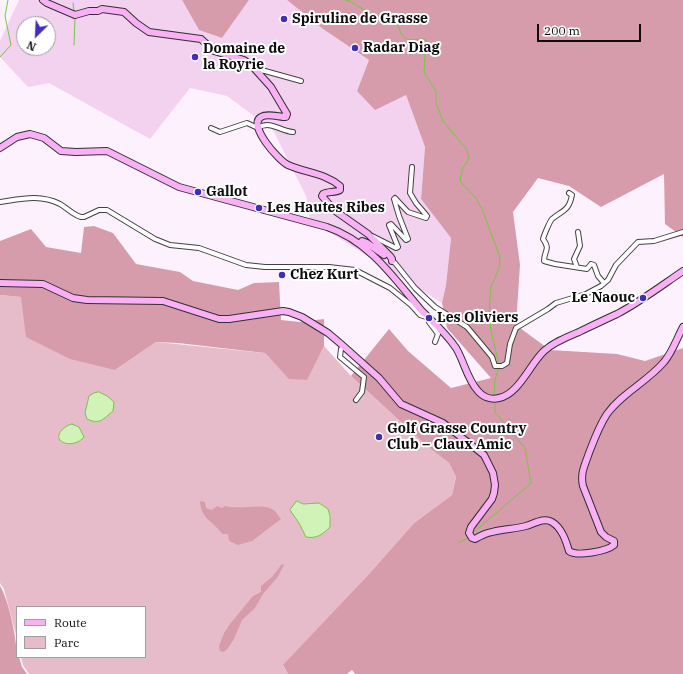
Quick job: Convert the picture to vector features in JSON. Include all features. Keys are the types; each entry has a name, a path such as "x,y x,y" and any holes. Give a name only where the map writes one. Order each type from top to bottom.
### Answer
{"street":[{"path":"43,0 75,15 102,9 124,12 149,32 201,39 214,51 240,58 256,70 271,87 287,114 286,117 263,116 259,118 257,121 258,128 264,137 265,142 287,165 325,176 334,181 340,186 340,190 328,192 322,196 334,210 368,234 396,248 398,247 389,225 391,224 406,240 408,239 398,216 394,199 395,198 408,212 426,218 427,216 410,193 412,167"},
{"path":"256,70 301,81"},
{"path":"211,128 220,132 247,123 258,128"},
{"path":"258,128 263,125 270,125 293,132"},
{"path":"0,148 17,137 30,134 44,138 61,150 76,152 107,151 179,187 328,227 344,233 360,243 376,257 443,332 456,349 475,388 484,396 493,399 511,394 537,359 551,345 632,306 683,271"},
{"path":"569,193 572,195 569,206 566,211 551,220 544,235 544,239 548,245 548,249 544,254 544,260 555,264 587,269 591,264 594,265 598,276 604,283"},
{"path":"0,202 29,198 44,198 58,203 81,217 99,210 107,210 154,239 180,247 199,248 246,265 264,267 329,267 355,270 390,288 412,305 420,315 429,318"},
{"path":"0,199 8,199 10,201"},
{"path":"577,267 574,259 580,246 578,232"},
{"path":"360,243 362,241 367,243 395,263 415,288 435,307 467,327 492,357 495,366 502,366 507,363 510,344 516,328 556,303 586,294 604,283 608,280 616,265 638,242 654,241 683,232"},
{"path":"368,234 390,256 392,261"},
{"path":"0,283 43,284 74,298 87,300 163,301 219,319 230,319 287,311 302,317 328,333 343,346 379,378 402,404 443,424 484,455 493,474 495,485 494,493 492,499 471,527 470,535 475,539 491,532 526,526 546,520 553,522 558,527 566,541 569,551 576,554 603,550 614,545 614,541 606,537 601,532 582,480 582,471 598,432 607,414 612,408 622,398 655,372 665,361 683,327"},
{"path":"429,318 429,322 438,334 435,342"},
{"path":"343,346 340,357 364,377 362,392 356,400"}],"shaded area":[{"path":"19,0 182,0 199,30 222,38 249,0 287,0 323,29 369,60 357,91 406,95 425,147 421,199 451,238 446,285 442,303 310,220 306,196 273,130 227,96 190,88 150,139 49,83 28,87 0,57 0,41"},
{"path":"182,0 249,0 222,38 199,30"},
{"path":"287,0 683,0 683,237 665,224 664,174 601,207 569,186 538,178 513,212 520,265 516,325 550,350 617,354 645,361 683,348 683,674 355,674 352,670 347,674 288,674 283,665 369,574 414,523 452,495 456,477 449,463 428,447 351,376 389,329 408,351 451,388 491,378 447,328 442,303 446,285 451,238 421,199 425,147 406,95 375,110 357,91 369,60 323,29"},
{"path":"94,226 113,233 136,264 180,272 193,281 238,290 254,283 279,282 281,320 300,322 324,319 324,346 307,380 289,379 265,353 178,343 156,342 115,370 70,359 26,337 21,297 0,295 0,241 31,229 46,247 81,253 84,227"},
{"path":"99,392 114,402 113,411 104,419 91,421 87,419 85,413 89,396"},
{"path":"72,424 79,427 84,437 79,441 69,444 60,440 59,435 64,428"},
{"path":"200,501 205,502 206,508 212,510 217,506 222,508 225,506 267,507 276,512 281,519 252,541 238,545 229,541 228,534 222,534 219,529 205,516"},
{"path":"297,501 303,504 319,503 328,509 330,516 330,527 320,535 306,537 290,510"},
{"path":"282,564 284,565 277,578 263,594 255,608 242,620 234,639 228,648 224,652 220,651 219,646 224,633 230,624 253,596 261,592 261,586 272,577"},
{"path":"0,586 12,621 16,641 16,658 19,658 22,667 27,674 0,674"}],"green space":[{"name":"Golf Grasse Country Club – Claux Amic","path":"0,295 21,297 115,370 156,342 265,353 289,378 306,380 324,346 351,376 428,447 449,463 456,477 452,495 414,523 369,574 283,666 288,674 29,674 23,665 21,658 146,658 146,606 16,606 16,635 4,589 0,583"}],"waterway":[{"path":"0,57 11,45 5,16 8,0"},
{"path":"345,0 350,1 371,14 395,18 402,34 406,39 424,39 429,43 425,55 424,72 436,91 436,103 443,121 467,150 469,158 462,170 460,181 475,197 482,209 500,257 499,268 491,287 489,312 491,331 499,364"},
{"path":"73,3 74,11"},
{"path":"74,45 75,18"},
{"path":"494,394 495,380 499,367"},
{"path":"473,533 531,483 525,448 495,412 495,402"},
{"path":"458,543 468,538"}],"place":[{"name":"Spiruline de Grasse","path":"284,19"},
{"name":"Radar Diag","path":"355,48"},
{"name":"Domaine de la Royrie","path":"195,57"},
{"name":"Gallot","path":"198,192"},
{"name":"Les Hautes Ribes","path":"259,208"},
{"name":"Chez Kurt","path":"282,275"},
{"name":"Le Naouc","path":"643,298"},
{"name":"Les Oliviers","path":"429,318"},
{"name":"Golf Grasse Country Club – Claux Amic","path":"379,437"}]}
